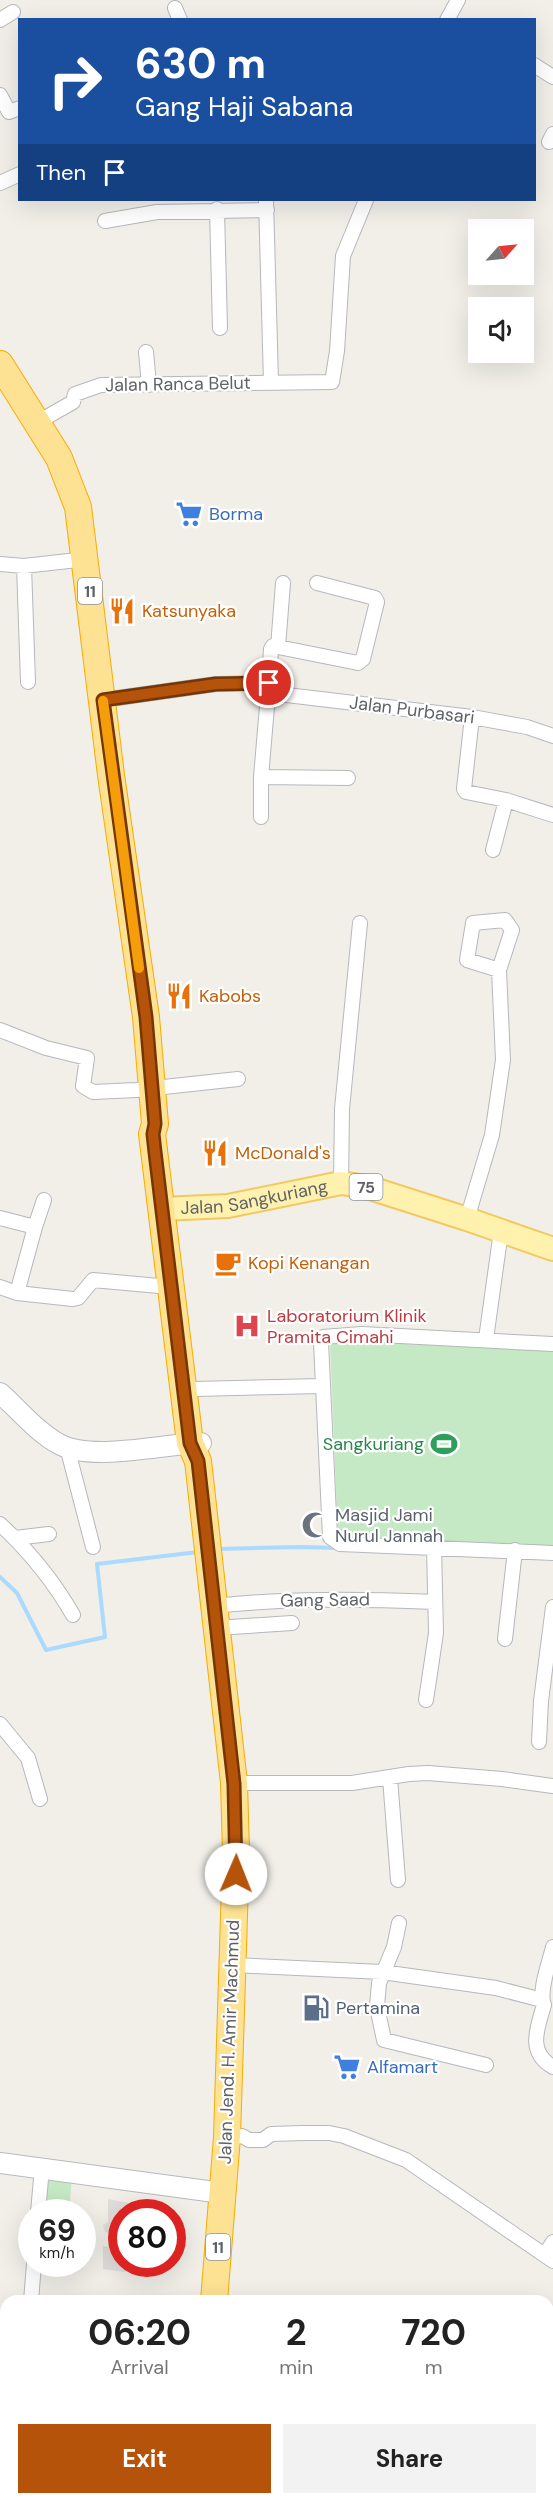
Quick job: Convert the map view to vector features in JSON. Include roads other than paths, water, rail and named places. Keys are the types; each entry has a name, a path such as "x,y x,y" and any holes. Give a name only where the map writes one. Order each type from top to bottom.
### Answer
{"highway":[{"name":"Jalan Jend. H. Amir Machmud","path":"0,364 59,458 75,494 86,559 146,1017 153,1088 155,1124 153,1134 195,1389 196,1449"},
{"name":"Jalan Jend. H. Amir Machmud","path":"166,1208 170,1287 196,1449 234,1784 236,1852 232,1965 234,2136 222,2193 214,2295"}],"main road":[{"name":"Jalan Sangkuriang","path":"166,1208 228,1206 341,1183 367,1187 553,1250"},
{"path":"0,1393 35,1426 67,1447 103,1452 196,1449"},
{"path":"0,2163 222,2193"}],"street":[{"path":"448,18 458,0"},
{"path":"0,20 13,12"},
{"path":"536,66 553,77"},
{"path":"0,95 9,112 18,109"},
{"path":"0,183 18,175"},
{"name":"Jalan Ranca Belut","path":"38,422 73,402 75,394 93,387 149,384 332,382 337,351 343,256 366,201"},
{"path":"105,221 157,212 217,210 266,205 271,382"},
{"path":"217,210 220,328"},
{"path":"146,352 149,384"},
{"path":"0,564 24,566 86,559"},
{"path":"24,566 28,682"},
{"path":"278,647 283,583"},
{"path":"261,817 261,777 272,646 358,663 363,659 377,602 375,598 317,583"},
{"name":"Jalan Purbasari","path":"103,700 216,684 269,688 472,717 526,727 553,736"},
{"path":"472,717 464,789 470,794 506,800 553,815"},
{"path":"261,777 348,778"},
{"path":"493,849 506,800"},
{"path":"341,1183 342,1109 360,923"},
{"path":"467,1219 492,1135 503,1060 499,970"},
{"path":"0,1030 46,1048 87,1058 83,1086 93,1092 238,1079"},
{"path":"17,1293 44,1200"},
{"path":"0,1218 35,1227"},
{"path":"486,1339 501,1231"},
{"path":"0,1287 17,1293 73,1299 78,1298 93,1280 170,1287"},
{"path":"553,1344 362,1334 325,1336 321,1342 330,1537 340,1544 434,1550 515,1550 553,1553"},
{"path":"195,1389 322,1386"},
{"path":"67,1447 93,1547"},
{"path":"0,1524 30,1552 54,1582 73,1615"},
{"path":"15,1538 49,1534"},
{"path":"426,1700 436,1634 434,1550"},
{"path":"505,1638 515,1550"},
{"name":"Gang Saad","path":"215,1617 259,1601 350,1599 435,1602"},
{"path":"539,1742 541,1701 553,1607"},
{"path":"215,1617 292,1623"},
{"path":"0,1724 28,1758 40,1799"},
{"path":"234,1784 352,1783 428,1773 553,1786"},
{"path":"390,1778 398,1880"},
{"path":"399,1923 394,1947 382,1972 377,2007 384,2040 486,2065"},
{"path":"553,1947 542,2000 544,2005 536,2047 543,2061 553,2067"},
{"path":"232,1965 382,1972 496,1988 542,2000"},
{"path":"234,2136 248,2131 263,2130 272,2134 329,2133 344,2136 406,2160 549,2258 553,2242"},
{"path":"39,2199 42,2168"},
{"path":"31,2295 33,2277"}],"waterway":[{"path":"217,1549 339,1548"},
{"path":"0,1577 17,1593 46,1650 105,1637 97,1564 198,1552"}],"place":[{"name":"Borma","path":"189,514"},
{"name":"Katsunyaka","path":"122,611"},
{"name":"Kabobs","path":"179,996"},
{"name":"McDonald's","path":"215,1153"},
{"name":"Kopi Kenangan","path":"228,1263"},
{"name":"Laboratorium Klinik Pramita Cimahi","path":"247,1326"},
{"name":"Sangkuriang","path":"444,1444"},
{"name":"Masjid Jami Nurul Jannah","path":"315,1525"},
{"name":"Pertamina","path":"316,2008"},
{"name":"Alfamart","path":"347,2067"}]}
